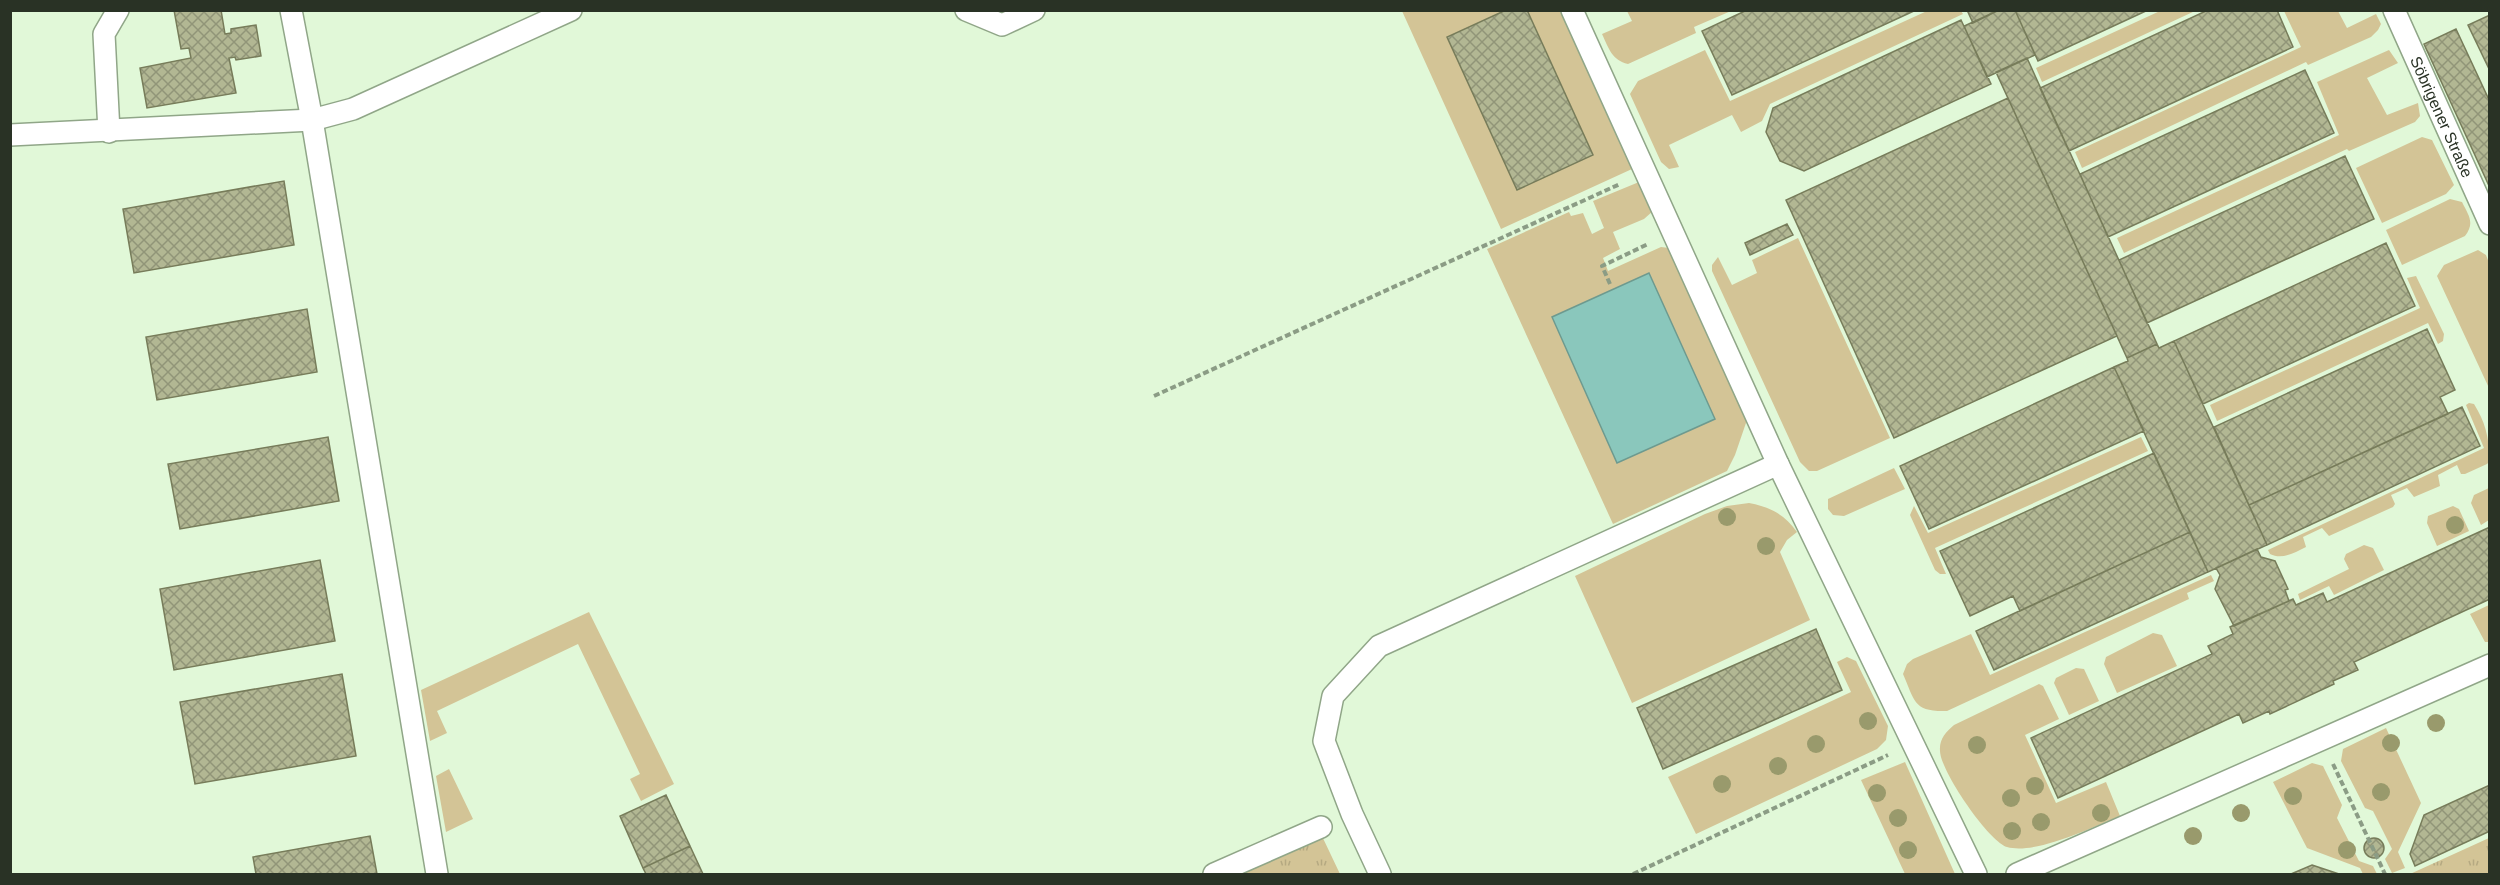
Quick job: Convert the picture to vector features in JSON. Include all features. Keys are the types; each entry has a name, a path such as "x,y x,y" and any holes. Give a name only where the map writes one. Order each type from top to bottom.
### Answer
{"lane":[{"path":"109,132 104,34 118,10"},
{"path":"291,10 312,120 437,874"},
{"path":"10,135 109,132 312,120 353,109 571,10"},
{"path":"966,10 1002,25 1034,10"},
{"path":"1572,10 1778,464 1976,874"},
{"name":"Söbrigener Straße","path":"2394,10 2490,224"},
{"path":"1380,874 1352,814 1324,741 1333,696 1379,646 1778,464"},
{"path":"2017,874 2490,665"},
{"path":"1214,874 1321,826"}],"path":[{"path":"1154,396 1646,173"},
{"path":"1610,284 1602,266 1624,256"},
{"path":"2321,741 2385,874"},
{"path":"1634,874 1912,744"}],"green space":[{"path":"1402,11 1560,11 1632,169 1501,229"},
{"path":"1627,11 1731,11 1694,27 1696,33 1628,64 1615,57 1602,34 1632,21"},
{"path":"1927,11 1961,11 1963,14 1770,104 1762,121 1741,132 1732,115 1669,145 1679,167 1669,169 1661,162 1630,94 1638,81 1705,50 1730,101"},
{"path":"2160,11 2195,11 2042,82 2036,68"},
{"path":"2284,11 2338,11 2347,28 2376,14 2381,24 2371,37 2308,65 2306,62 2082,168 2075,152 2301,47"},
{"path":"2389,50 2398,63 2367,78 2387,115 2418,103 2420,116 2415,122 2349,151 2347,149 2124,253 2117,238 2339,135 2317,82"},
{"path":"2422,137 2432,140 2454,185 2446,194 2382,223 2356,168"},
{"path":"1639,182 1653,211 1644,219 1613,232 1620,249 1603,258 1608,271 1661,247 1669,248 1747,420 1727,471 1613,524 1487,249 1569,212 1571,216 1583,213 1592,234 1604,228 1593,201"},
{"path":"2450,199 2462,202 2469,215 2470,227 2465,236 2402,265 2386,230"},
{"path":"1798,238 1890,438 1817,471 1809,471 1800,462 1712,271 1712,265 1718,257 1732,285 1757,273 1752,260"},
{"path":"2478,250 2486,255 2489,263 2489,388 2437,276 2444,265"},
{"path":"2416,276 2444,334 2443,341 2438,344 2428,323 2217,421 2210,405 2420,308 2407,278"},
{"path":"2474,404 2482,418 2488,439 2489,462 2487,464 2465,474 2461,474 2457,465 2438,475 2440,486 2414,497 2407,488 2391,495 2395,504 2393,507 2329,536 2322,528 2303,537 2306,547 2292,553 2284,556 2270,554 2268,550 2484,448 2466,405"},
{"path":"2141,437 2148,451 1935,548 1946,574 1940,574 1935,570 1910,515 1914,506 1928,533"},
{"path":"1894,468 1905,489 1844,516 1833,515 1828,509 1828,499"},
{"path":"2489,488 2489,520 2481,525 2471,503 2474,495"},
{"path":"1749,503 1776,512 1797,532 1787,540 1780,552 1810,620 1632,703 1575,576 1705,514 1727,506"},
{"path":"2453,506 2459,509 2469,531 2437,546 2427,523 2428,516"},
{"path":"2364,545 2373,548 2384,570 2334,595 2329,586 2300,600 2298,594 2349,569 2344,559 2346,554"},
{"path":"2211,575 2214,581 2187,593 2189,599 1947,711 1921,707 1913,698 1903,674 1907,664 1913,659 1971,634 1990,675"},
{"path":"2489,605 2489,642 2485,642 2470,614"},
{"path":"589,612 674,784 641,801 630,779 640,774 578,644 437,711 447,733 430,741 421,690"},
{"path":"2153,633 2162,635 2177,666 2117,693 2104,664 2106,657"},
{"path":"1847,657 1856,661 1888,726 1886,740 1877,749 1696,834 1668,777 1851,692 1837,662"},
{"path":"2076,668 2084,669 2099,701 2069,715 2054,683 2056,678"},
{"path":"2039,684 2043,686 2059,719 2025,735 2056,803 2106,782 2120,816 2048,844 2033,847 2007,847 1989,832 1966,804 1942,760 1941,743 1946,733 1954,725"},
{"path":"2386,728 2421,803 2398,852 2405,868 2392,873 2385,859 2392,849 2373,811 2365,808 2341,761 2343,749"},
{"path":"1905,762 1955,874 1905,874 1861,780"},
{"path":"2312,763 2323,766 2342,805 2337,818 2359,861 2373,866 2377,874 2363,874 2360,868 2307,848 2273,782"},
{"path":"449,769 473,819 446,832 436,776"},
{"path":"1321,834 1340,874 1245,874 1243,871"},
{"path":"2489,838 2489,874 2410,874"}],"water":[{"path":"1649,273 1715,419 1617,463 1552,317"}],"building":[{"path":"174,10 221,10 225,34 231,33 231,29 256,25 261,56 236,60 235,57 229,58 236,93 147,108 140,68 191,58 189,48 181,49"},
{"path":"1506,10 1527,10 1593,155 1517,190 1447,37"},
{"path":"1747,10 1916,10 1732,95 1702,31"},
{"path":"1967,10 1999,10 1973,23"},
{"path":"1999,10 2015,10 2035,55 1987,77 1964,26"},
{"path":"2015,10 2148,10 2038,61"},
{"path":"2208,10 2277,10 2293,47 2069,151 2040,88"},
{"path":"2490,15 2490,71 2468,25"},
{"path":"1961,20 1991,84 1804,171 1780,161 1766,132 1773,108"},
{"path":"2456,29 2490,102 2490,188 2424,44"},
{"path":"2027,58 2157,344 2127,358 1996,72"},
{"path":"2305,70 2334,133 2108,237 2080,174"},
{"path":"2008,98 2117,336 1894,438 1786,200"},
{"path":"2345,156 2374,219 2147,323 2119,260"},
{"path":"284,181 294,245 134,273 123,209"},
{"path":"1787,224 1793,235 1750,255 1745,243"},
{"path":"2386,243 2415,306 2203,404 2174,341"},
{"path":"307,309 317,372 157,400 146,337"},
{"path":"2427,329 2455,390 2440,397 2448,414 2249,505 2214,427"},
{"path":"2174,341 2267,545 2208,572 2114,367 2128,361 2127,358 2157,344 2159,348"},
{"path":"2114,367 2144,431 1929,529 1900,466"},
{"path":"2462,407 2480,446 2267,545 2249,505"},
{"path":"328,437 339,501 180,529 168,464"},
{"path":"2154,453 2190,532 2020,611 2013,596 1970,616 1940,551"},
{"path":"2490,527 2490,599 2354,662 2358,670 2270,714 2269,711 2243,723 2239,714 2058,798 2031,738 2212,654 2208,646 2233,634 2230,627 2293,599 2296,605 2323,593 2327,602"},
{"path":"2190,532 2208,572 1994,670 1976,631"},
{"path":"2257,549 2261,557 2275,561 2288,589 2285,590 2289,601 2234,626 2215,589 2220,575 2216,568"},
{"path":"320,560 335,641 174,670 160,589"},
{"path":"1816,629 1842,690 1663,769 1637,708"},
{"path":"342,674 356,756 195,784 180,702"},
{"path":"2490,785 2490,831 2415,866 2410,854 2424,815"},
{"path":"666,795 690,846 643,868 620,816"},
{"path":"370,836 377,874 256,874 253,857"},
{"path":"2374,838 2381,841 2384,848 2381,855 2374,858 2367,855 2364,848 2367,841"},
{"path":"690,846 703,874 646,874 643,868"},
{"path":"2312,865 2339,874 2291,874"}]}
